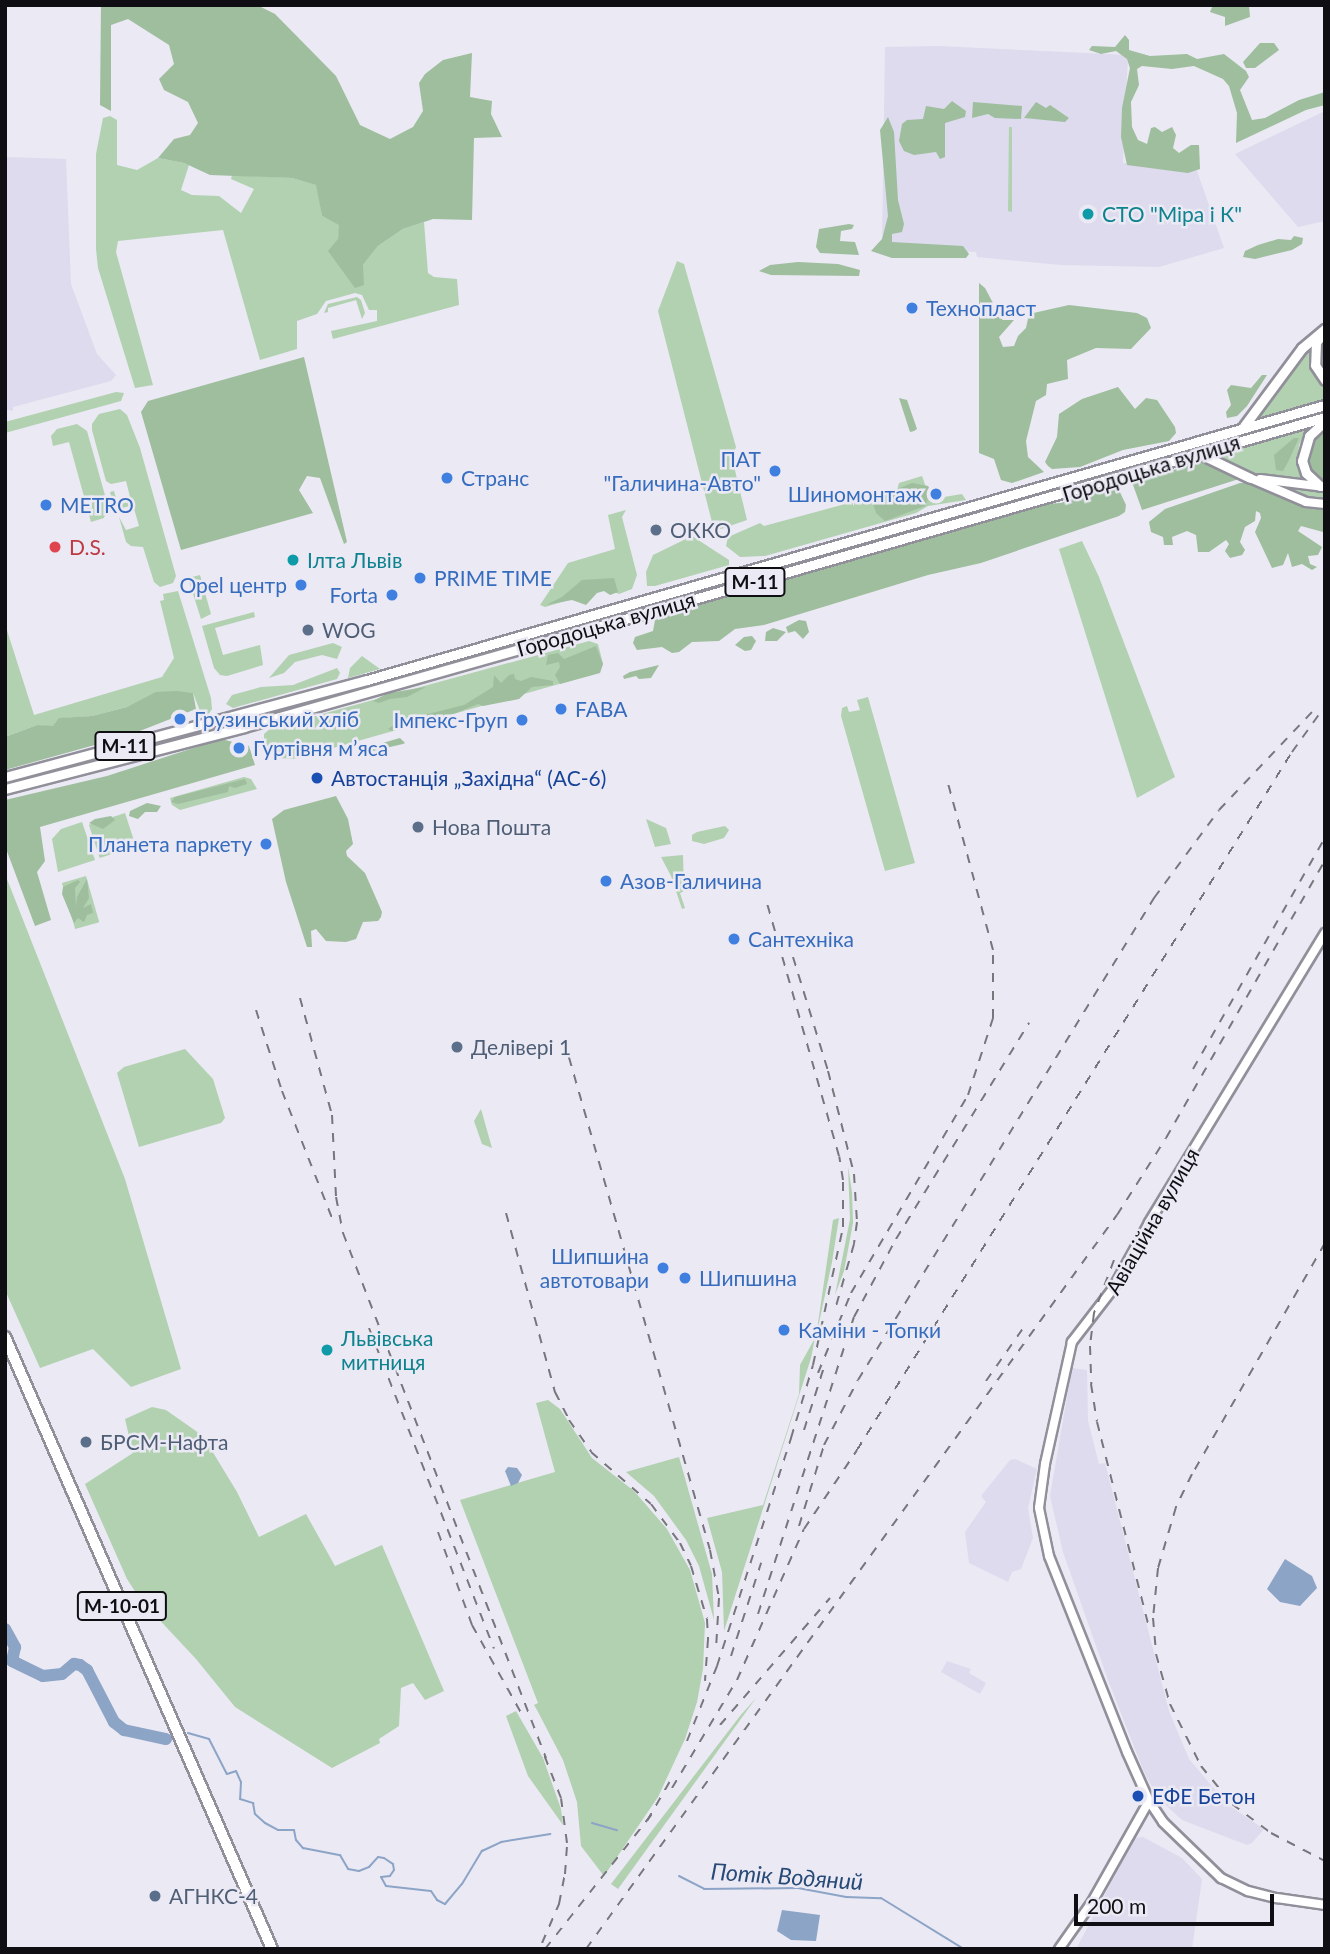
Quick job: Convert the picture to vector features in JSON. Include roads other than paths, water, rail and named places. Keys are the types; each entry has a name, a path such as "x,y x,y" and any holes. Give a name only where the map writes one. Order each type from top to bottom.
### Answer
{"highway":[{"name":"М-10-01","path":"5,1337 272,1949"}],"main road":[{"path":"1325,330 1316,342 1314,352 1315,365 1325,380"},
{"path":"1244,426 1302,348 1325,330"},
{"name":"Городоцька вулиця","path":"5,776 354,683 1109,468 1244,426 1325,405"},
{"path":"1322,486 1307,473 1303,454 1308,436 1325,419"},
{"name":"Городоцька вулиця","path":"5,789 244,727 1325,419"},
{"path":"1200,454 1250,478"}],"street":[{"path":"1250,478 1322,486"},
{"path":"1250,478 1306,502 1325,504"},
{"name":"Авіаційна вулиця","path":"1325,933 1149,1223 1112,1290 1072,1342 1052,1429 1039,1508 1045,1543 1149,1801 1163,1822 1221,1878 1248,1891 1325,1905"},
{"path":"1059,1949 1091,1902 1149,1801"}],"water":[{"path":"508,1467 517,1468 522,1475 518,1483 511,1486 505,1471"},
{"path":"1285,1559 1312,1576 1317,1588 1300,1606 1280,1602 1267,1589"},
{"path":"782,1910 820,1915 816,1941 791,1940 777,1931"}],"waterway":[{"path":"5,1629 15,1647 12,1661 43,1676 62,1674 74,1664 80,1665 87,1670 114,1722 124,1730 166,1739"},
{"name":"Потік Водяний","path":"188,1733 209,1739 227,1774 236,1771 241,1782 240,1799 253,1803 255,1814 265,1823 278,1830 294,1830 296,1840 303,1848 340,1855 348,1869 359,1871 369,1867 378,1857 384,1858 393,1864 394,1870 390,1876 381,1877 386,1886 431,1891 437,1900 445,1904 462,1884 482,1851 501,1842 550,1834"},
{"name":"Потік Водяний","path":"592,1823 617,1830"},
{"name":"Потік Водяний","path":"679,1876 704,1889 798,1888 846,1897 881,1898 964,1949"}],"railway":[{"path":"672,1788 737,1680 804,1529 857,1450 1292,752 1325,706"},
{"path":"799,1526 824,1445 858,1380 1154,898 1219,810 1313,711"},
{"path":"818,1373 851,1293 968,1095 993,1018 993,950 946,776"},
{"path":"1193,1069 1325,838"},
{"path":"586,1949 1117,1215 1166,1138 1325,860"},
{"path":"687,1741 717,1666 791,1438 813,1365 843,1227 843,1180 839,1156 765,896"},
{"path":"793,957 828,1071 854,1174 857,1222 854,1244 836,1306"},
{"path":"300,998 332,1115 336,1197 343,1233 546,1758"},
{"path":"256,1010 282,1091 332,1218"},
{"path":"758,1614 854,1317 896,1239 1029,1023"},
{"path":"564,1040 710,1550 719,1598 716,1649"},
{"path":"506,1213 555,1392 569,1420 591,1452 651,1504 680,1543 691,1566 707,1619 705,1681"},
{"path":"1325,1243 1192,1474 1176,1507 1158,1568 1153,1618 1156,1654 1170,1704 1201,1766 1232,1804 1271,1833 1325,1861"},
{"path":"1114,1260 1094,1313 1090,1346 1091,1384 1097,1422 1148,1623"},
{"path":"986,1381 1026,1324"},
{"path":"369,1328 494,1648"},
{"path":"804,1430 824,1367"},
{"path":"438,1532 472,1625 524,1718"},
{"path":"731,1656 761,1563"},
{"path":"720,1725 830,1598"},
{"path":"542,1943 559,1904 567,1843 561,1798 543,1752"},
{"path":"647,1821 673,1776"},
{"path":"545,1949 652,1814"}],"place":[{"name":"СТО \"Міра і К\"","path":"1088,214"},
{"name":"Технопласт","path":"912,308"},
{"name":"ПАТ \"Галичина-Авто\"","path":"775,471"},
{"name":"Странс","path":"447,478"},
{"name":"Шиномонтаж","path":"936,494"},
{"name":"METRO","path":"46,505"},
{"name":"ОККО","path":"656,530"},
{"name":"D.S.","path":"55,547"},
{"name":"Ілта Львів","path":"293,560"},
{"name":"PRIME TIME","path":"420,578"},
{"name":"Opel центр","path":"301,585"},
{"name":"Forta","path":"392,595"},
{"name":"WOG","path":"308,630"},
{"name":"FABA","path":"561,709"},
{"name":"Грузинський хліб","path":"180,719"},
{"name":"Імпекс-Груп","path":"522,720"},
{"name":"Гуртівня мʼяса","path":"239,748"},
{"name":"Автостанція „Західна“ (АС-6)","path":"317,778"},
{"name":"Нова Пошта","path":"418,827"},
{"name":"Планета паркету","path":"266,844"},
{"name":"Азов-Галичина","path":"606,881"},
{"name":"Сантехніка","path":"734,939"},
{"name":"Делівері 1","path":"457,1047"},
{"name":"Шипшина автотовари","path":"663,1268"},
{"name":"Шипшина","path":"685,1278"},
{"name":"Каміни - Топки","path":"784,1330"},
{"name":"Львівська митниця","path":"327,1350"},
{"name":"БРСМ-Нафта","path":"86,1442"},
{"name":"ЕФЕ Бетон","path":"1138,1796"},
{"name":"АГНКС-4","path":"155,1896"}]}
